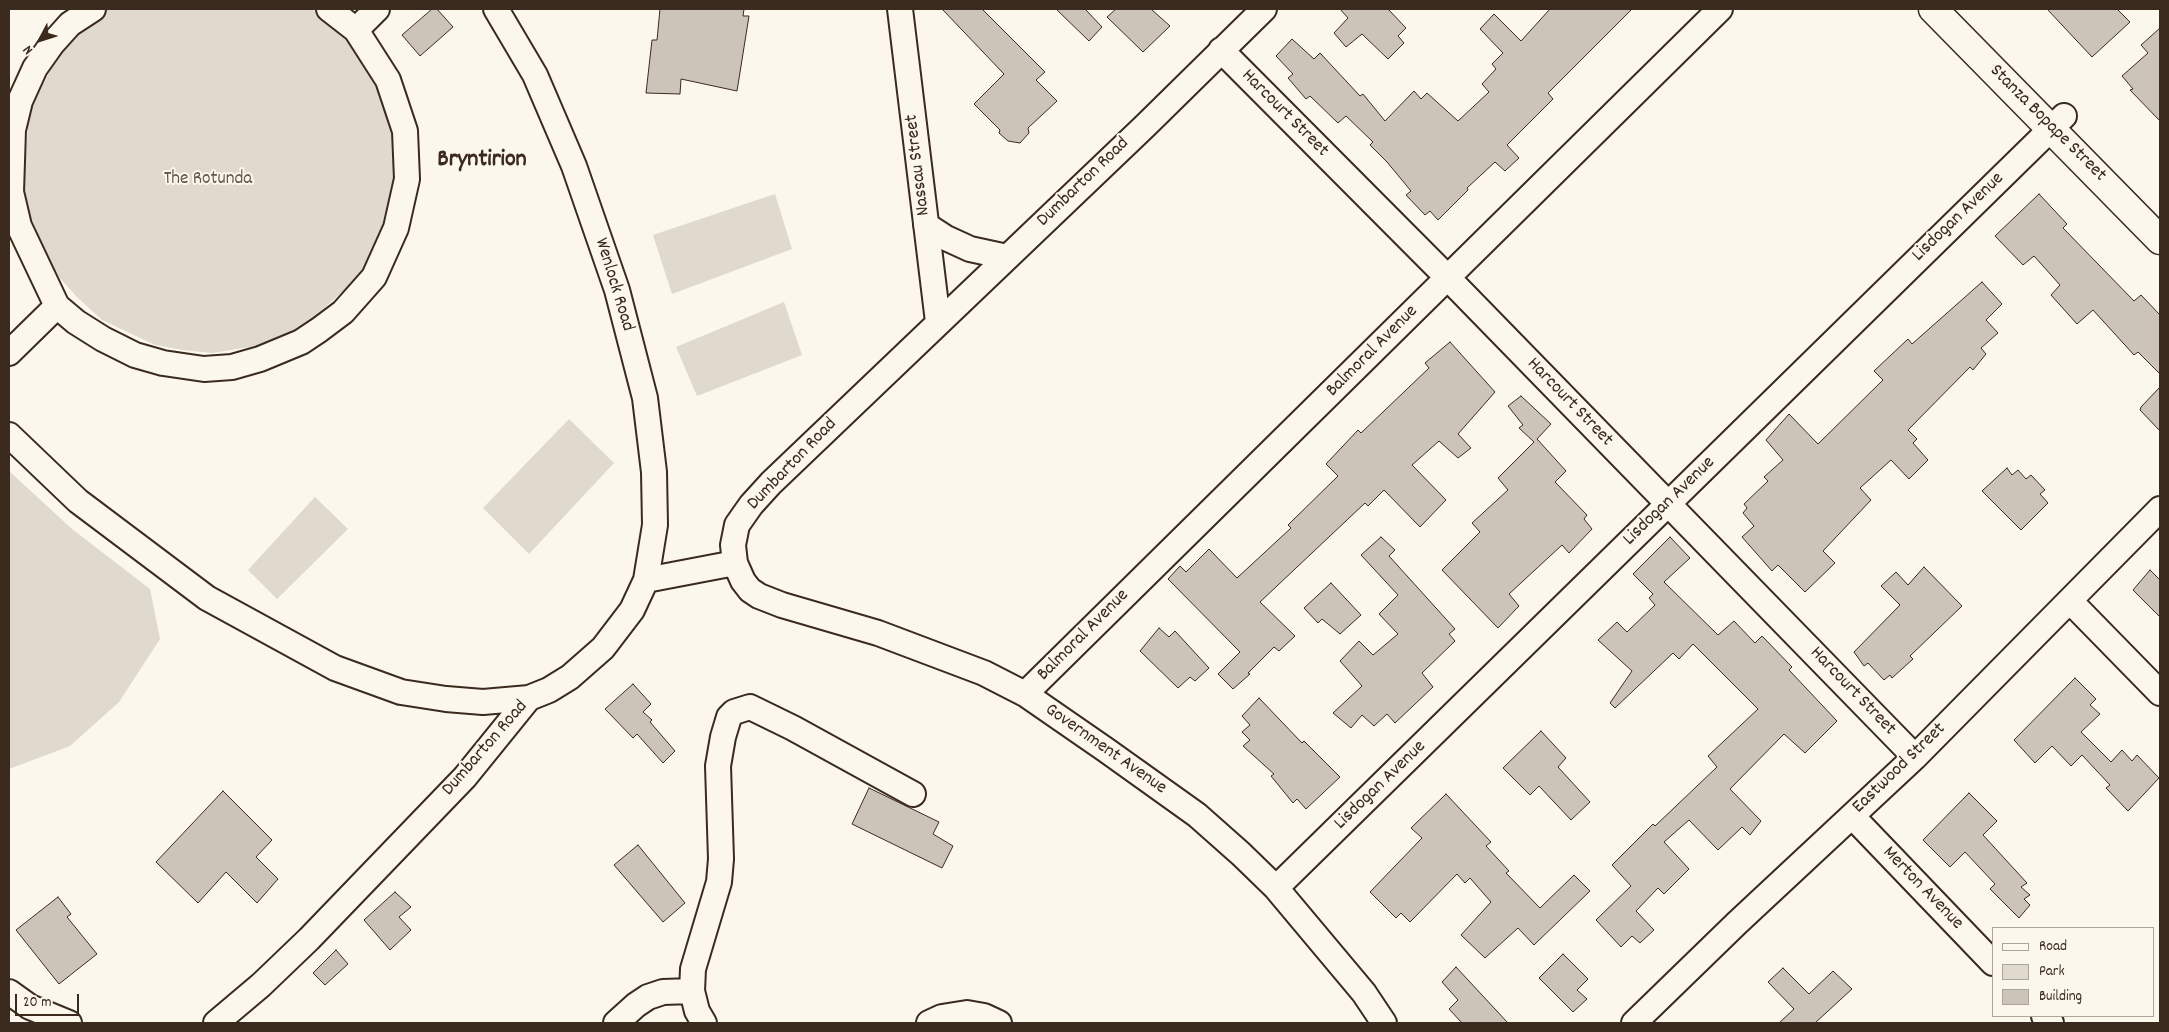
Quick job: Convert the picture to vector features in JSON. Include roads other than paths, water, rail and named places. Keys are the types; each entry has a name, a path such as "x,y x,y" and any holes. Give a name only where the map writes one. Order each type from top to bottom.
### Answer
{"main road":[{"name":"Stanza Bopape Street","path":"1933,9 2160,215"},
{"name":"Stanza Bopape Street","path":"1959,9 2160,240"}],"street":[{"path":"93,9 70,24 52,44 35,68 20,101 14,130 11,192 17,218 30,252 56,306 103,339 135,355 204,369 232,367 260,359 300,342 343,312 374,277 396,228 407,179 405,131 388,80 356,30 329,9"},
{"path":"356,30 377,9"},
{"name":"Wenlock Road","path":"496,9 535,75 574,166 617,290 634,353 645,398 654,472 655,525 646,580"},
{"name":"Nassau Street","path":"900,9 938,322"},
{"name":"Dumbarton Road","path":"735,563 733,545 737,525 751,505 771,483 1145,126 1264,9"},
{"name":"Balmoral Avenue","path":"1025,694 1720,9"},
{"name":"Harcourt Street","path":"1221,50 1448,278 1667,505 1915,757"},
{"name":"Lisdogan Avenue","path":"1276,888 2057,122"},
{"path":"926,225 946,238 970,249 1007,257"},
{"path":"9,353 56,306"},
{"path":"9,435 78,501 207,598 335,668 401,692 446,699 483,702 529,698"},
{"name":"Eastwood Street","path":"1634,1023 1737,923 1915,757 2160,509"},
{"path":"646,580 735,563"},
{"name":"Government Avenue","path":"735,563 743,581 750,590 759,596 928,650 984,673 1025,694 1197,815 1242,854 1276,888 1364,994 1384,1023"},
{"name":"Dumbarton Road","path":"216,1023 262,985 465,777 529,698 549,690 570,677 603,648 632,610 646,580"},
{"path":"2070,602 2160,693"},
{"path":"704,1023 697,1011 692,991 693,969 719,882 721,859 718,766 722,737 734,712 750,708 793,728 913,794"},
{"name":"Merton Avenue","path":"1852,816 1992,962"},
{"path":"616,1023 636,1004 648,997 663,992 692,991"},
{"path":"9,992 30,1007 69,1023"},
{"path":"929,1023 942,1017 961,1013 984,1016 999,1023"}],"district":[{"name":"Bryntirion","path":"482,162"}],"park label":[{"name":"The Rotunda","path":"208,180"}]}
